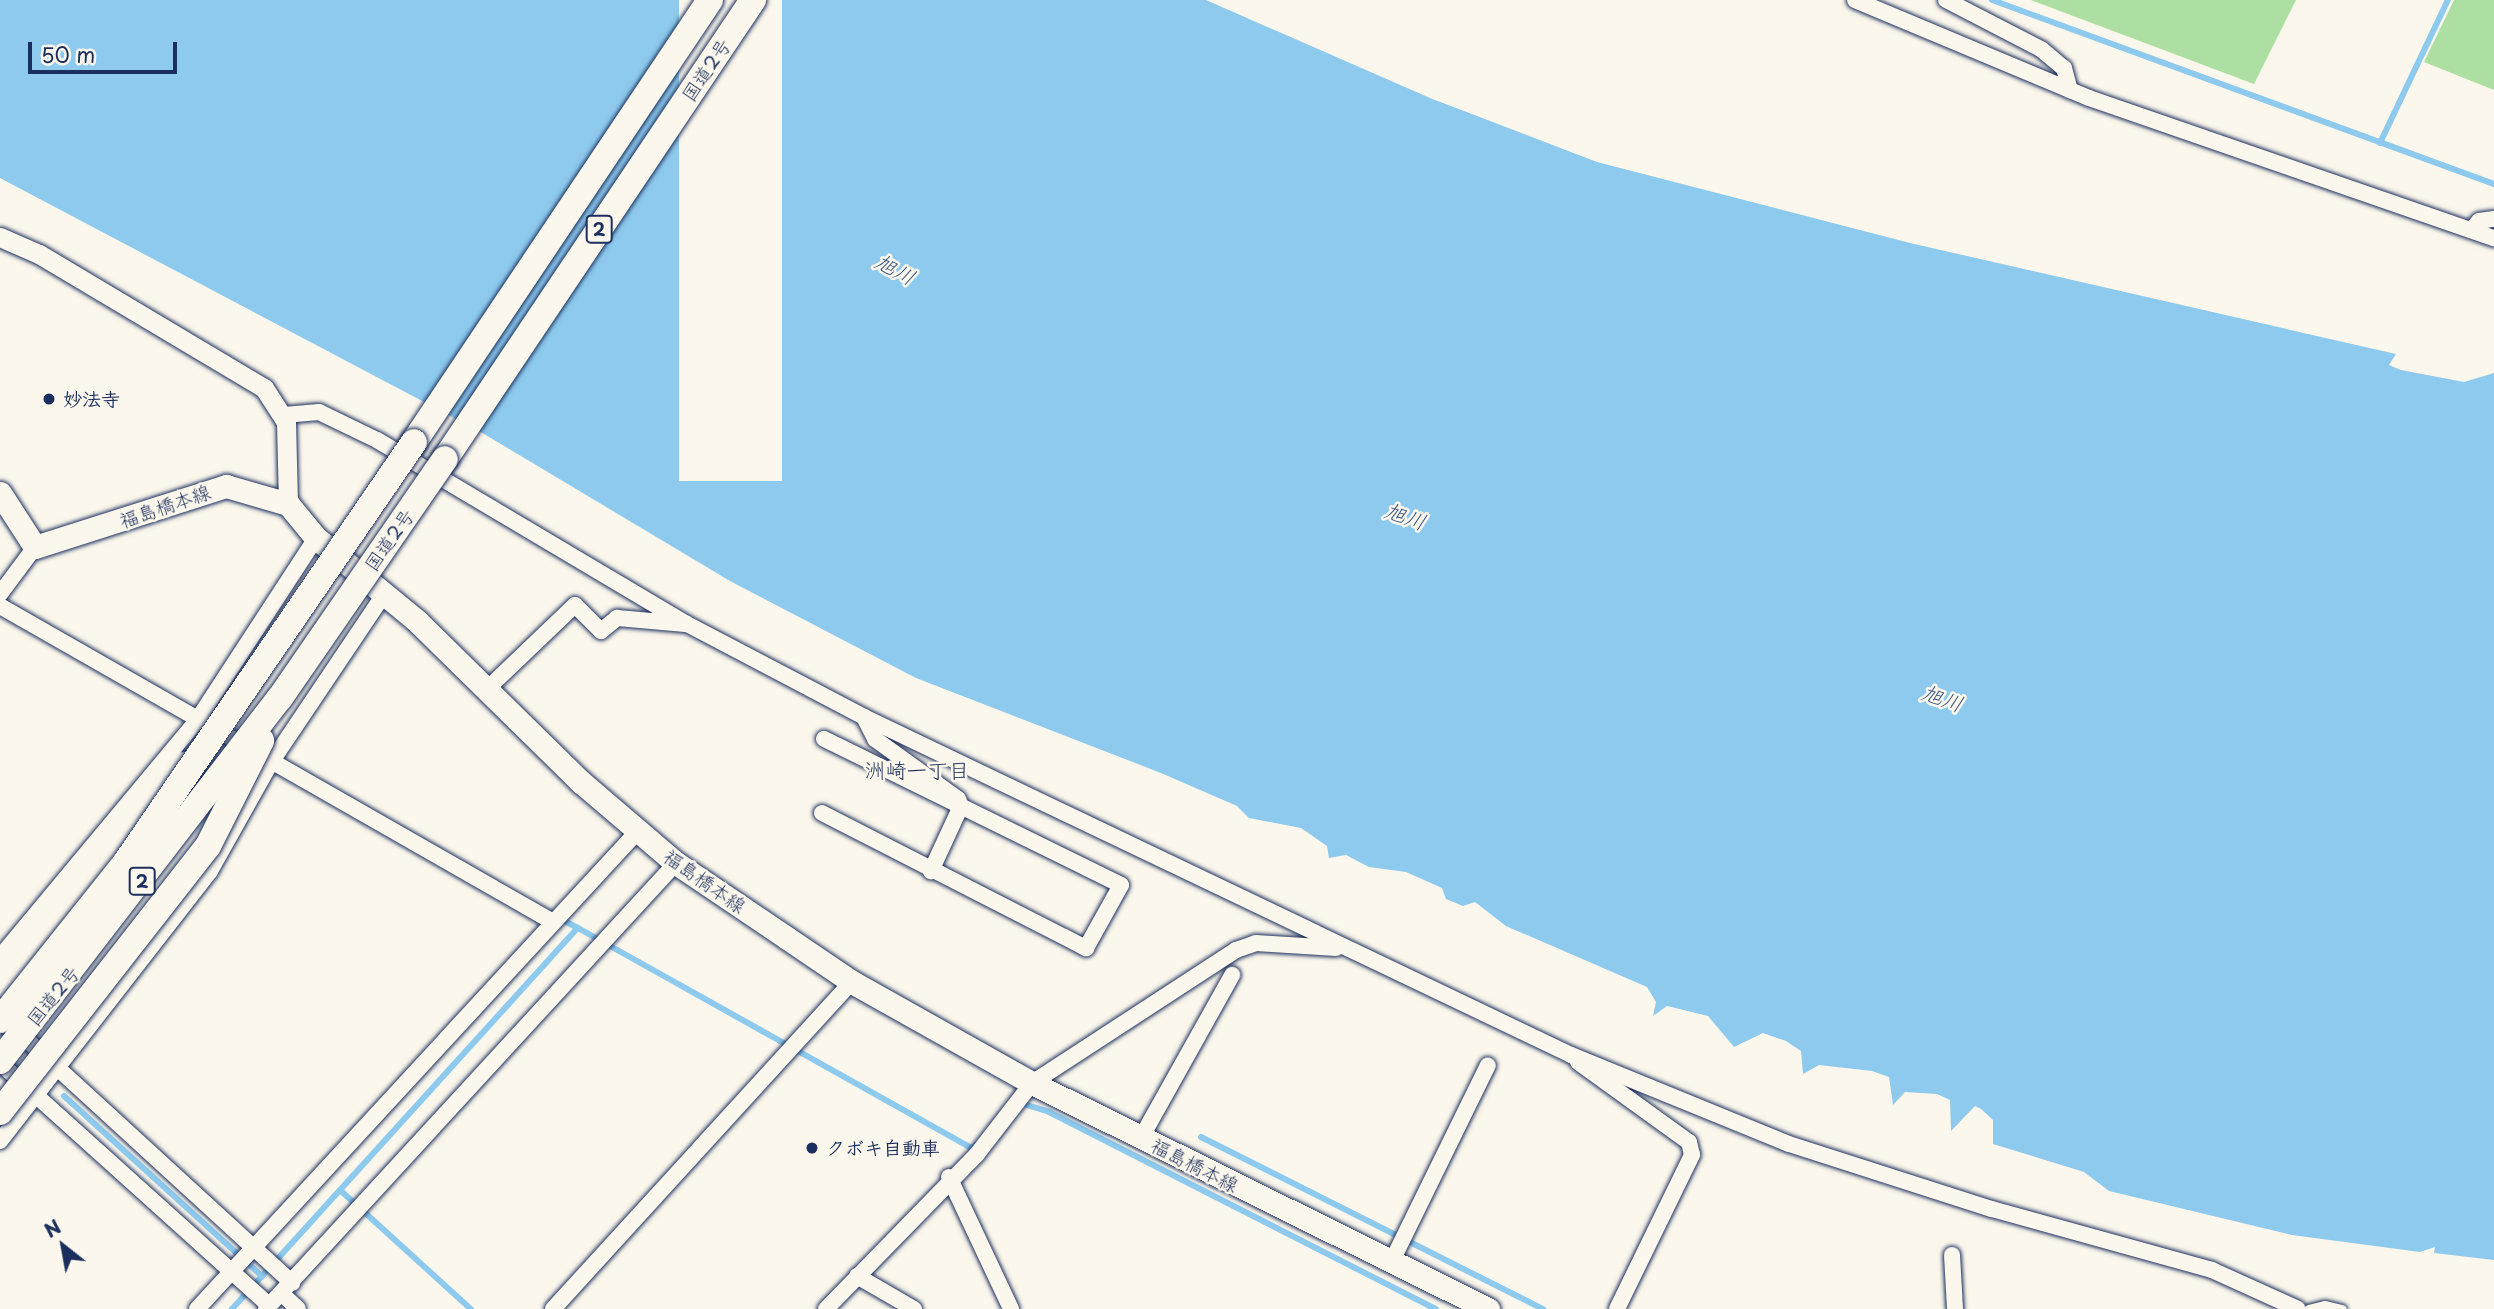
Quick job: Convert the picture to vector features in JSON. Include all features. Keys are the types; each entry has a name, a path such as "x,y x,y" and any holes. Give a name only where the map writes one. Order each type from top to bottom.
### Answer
{"highway":[{"name":"国道2号","path":"0,1018 125,862 205,727 710,0"},
{"name":"国道2号","path":"0,1062 280,698 752,0"},
{"path":"0,1112 152,925 208,846 280,698"},
{"path":"0,984 205,727"}],"main road":[{"name":"福島橋本線","path":"35,547 226,486 288,504 316,538 384,593 638,831 676,863 852,982 1023,1096 1141,1138 1398,1249 1488,1309"},
{"path":"0,493 35,547"}],"street":[{"path":"1855,0 2070,90 2494,238"},
{"path":"1946,0 2041,49 2064,68 2070,90"},
{"path":"2471,230 2479,221 2494,219"},
{"path":"0,237 247,374 284,415 289,442 288,504"},
{"path":"284,415 319,412 377,440 687,624 863,717 1571,1055 1789,1144 1992,1209 2211,1270 2298,1309"},
{"path":"0,957 205,727 316,538"},
{"path":"0,594 35,547"},
{"path":"0,1141 60,1070 211,871 270,764 384,593"},
{"path":"0,606 270,764 556,918"},
{"path":"486,690 575,606 601,631 617,618 687,624"},
{"path":"863,717 875,739 961,806"},
{"path":"822,813 1086,948 1121,885 824,739"},
{"path":"931,871 961,806"},
{"path":"197,1309 251,1263 556,918 638,831"},
{"path":"277,1298 676,863"},
{"path":"826,1309 949,1177 977,1154 1023,1096 1236,950 1255,943 1349,949"},
{"path":"1141,1138 1232,975"},
{"path":"553,1309 789,1047 852,982"},
{"path":"0,1018 60,1070 251,1263 277,1298"},
{"path":"1571,1055 1597,1080 1689,1142 1692,1155 1617,1309"},
{"path":"0,1062 37,1097 251,1263 256,1292 277,1298 298,1309"},
{"path":"1398,1249 1488,1065"},
{"path":"949,1177 1011,1309"},
{"path":"1952,1255 1955,1309"},
{"path":"857,1276 914,1309"}],"lane":[{"path":"2309,1309 2325,1305 2343,1309"}],"green space":[{"path":"2031,0 2296,0 2254,84"},
{"path":"2454,0 2494,0 2494,90 2424,62"}],"water":[{"name":"旭川","path":"0,0 1206,0 1430,98 1597,162 1910,243 2396,354 2389,365 2401,370 2464,382 2494,373 2494,1260 2434,1253 2435,1247 2420,1252 2292,1235 2109,1191 2084,1172 1993,1144 1993,1120 1975,1106 1951,1131 1950,1100 1937,1094 1905,1092 1893,1105 1889,1077 1872,1071 1819,1065 1803,1074 1801,1051 1786,1041 1763,1033 1734,1047 1708,1016 1667,1006 1653,1016 1656,1002 1647,987 1506,926 1475,902 1463,906 1446,899 1442,888 1406,872 1369,867 1346,855 1329,858 1327,846 1301,828 1249,818 1237,806 1161,773 916,678 730,581 479,431 0,178"}],"pier":[{"path":"679,0 782,0 782,481 679,481"}],"waterway":[{"path":"1992,0 2494,184"},
{"path":"2380,143 2448,0"},
{"path":"559,918 578,928"},
{"path":"262,1276 578,928 972,1148 977,1144"},
{"path":"64,1096 262,1276 232,1309"},
{"path":"1017,1102 1049,1112 1436,1309"},
{"path":"1201,1137 1543,1309"},
{"path":"340,1190 471,1309"}],"place":[{"name":"妙法寺","path":"49,399"},
{"name":"クボキ自動車","path":"812,1148"}],"district":[{"name":"洲崎一丁目","path":"917,769"}]}
